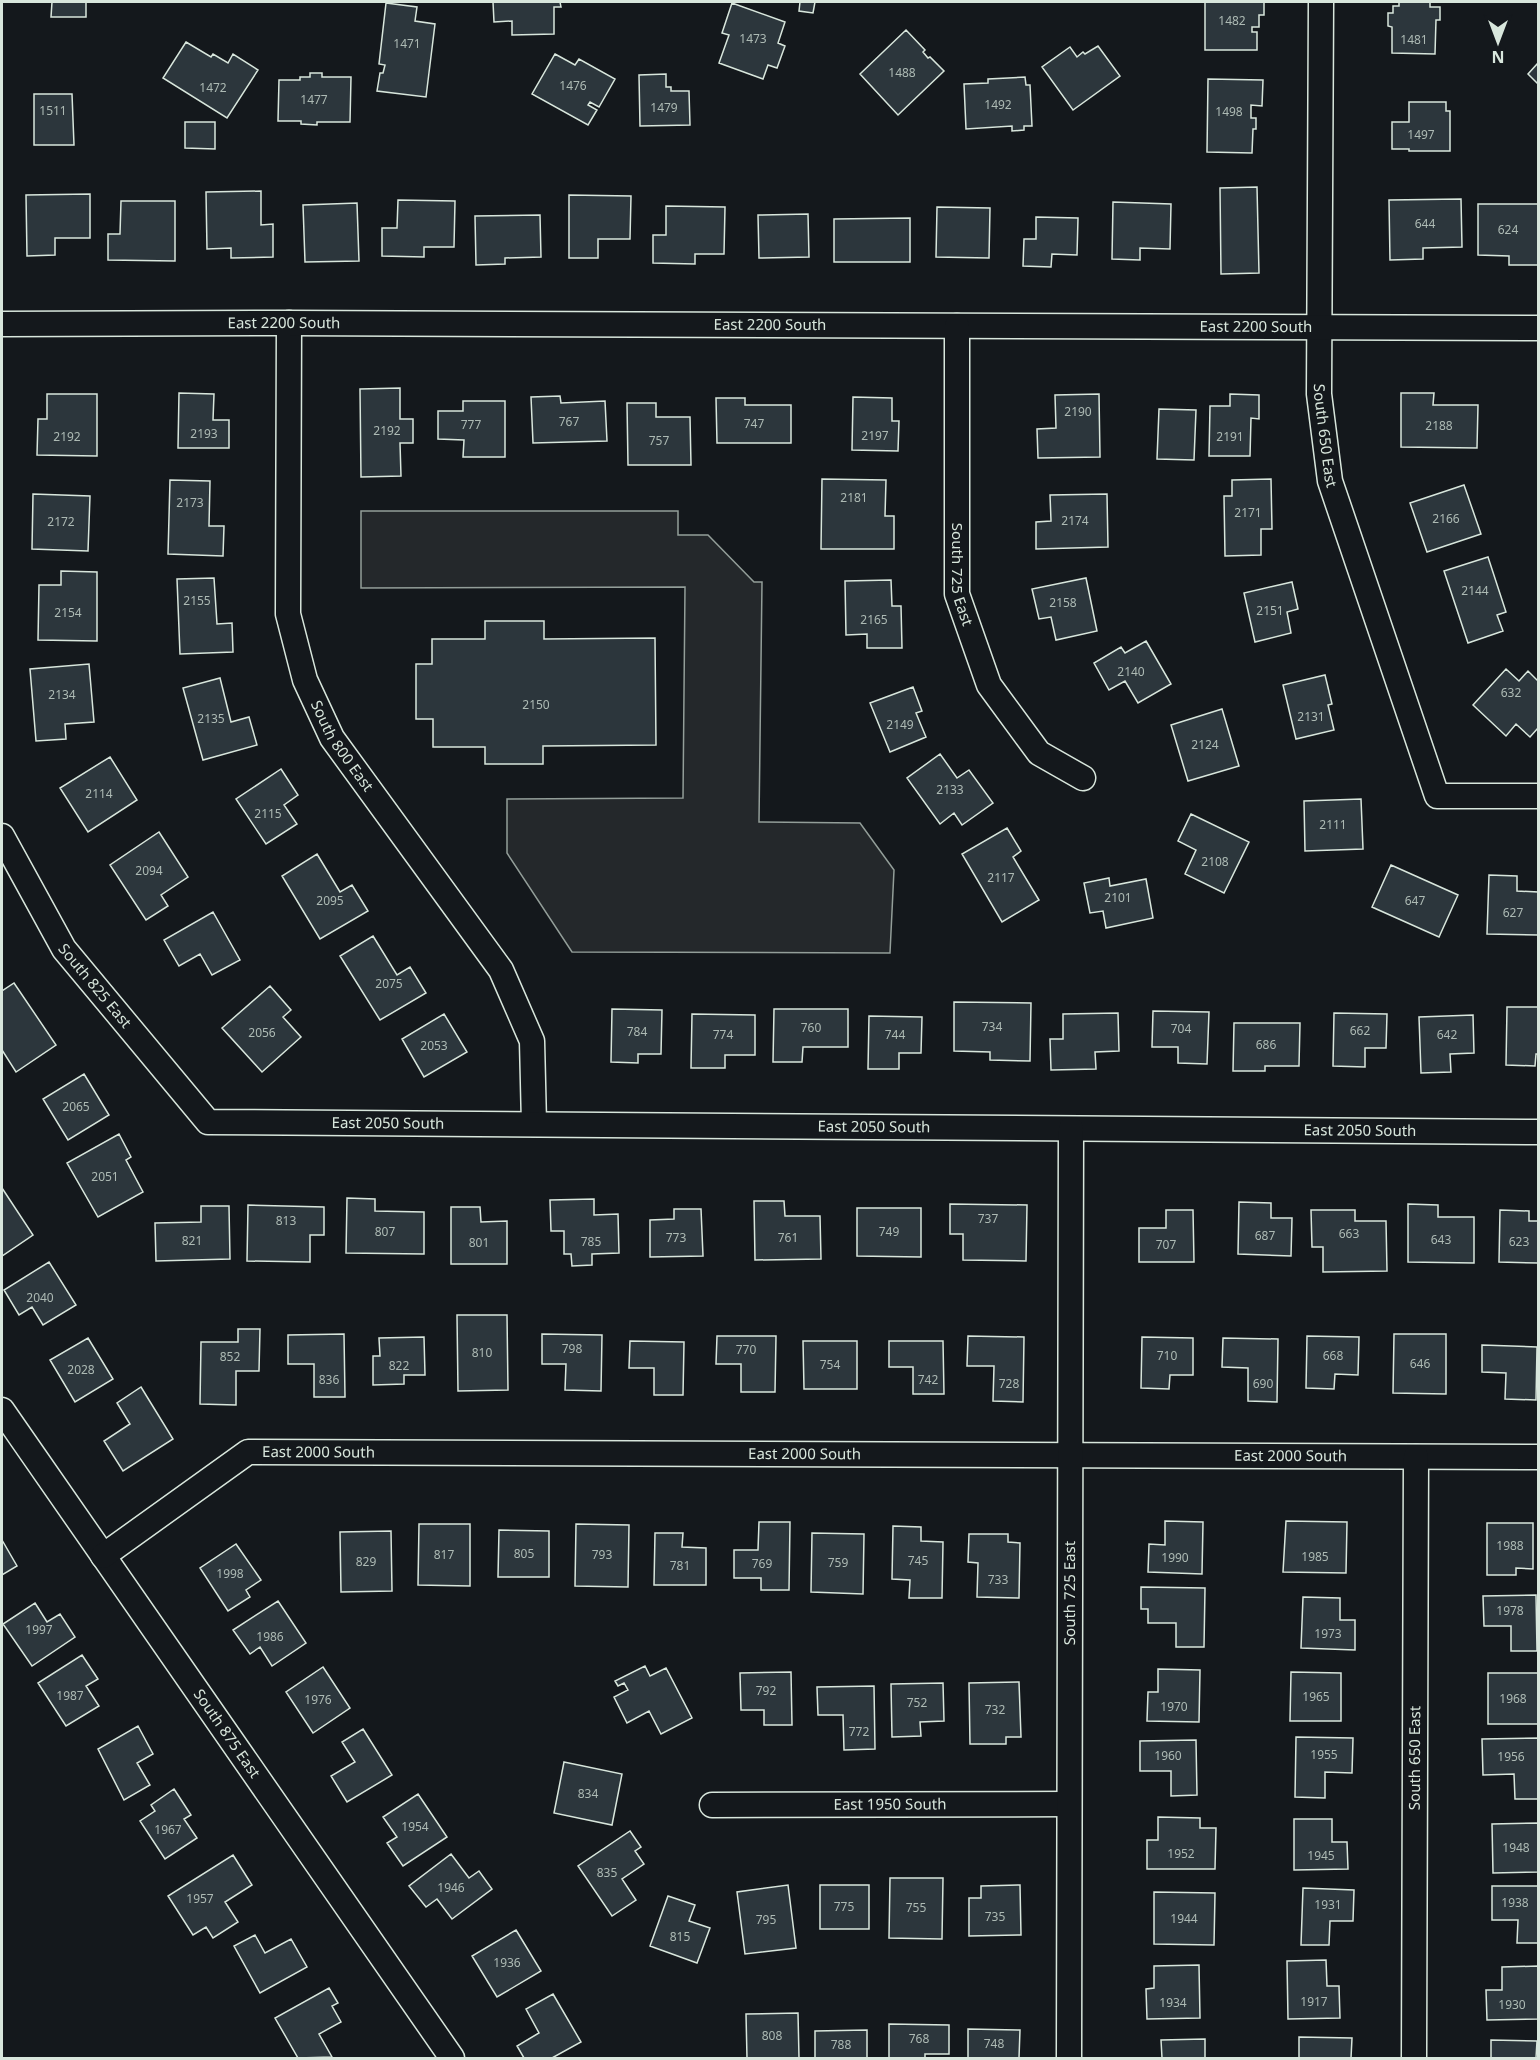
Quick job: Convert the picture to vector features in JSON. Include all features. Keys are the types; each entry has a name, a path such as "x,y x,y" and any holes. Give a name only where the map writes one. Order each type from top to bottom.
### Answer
{"street":[{"name":"South 650 East","path":"1321,2 1319,394 1330,481 1437,796 1539,796"},
{"name":"South 800 East","path":"289,323 288,614 305,680 332,738 501,970 532,1041 534,1124"},
{"name":"East 2200 South","path":"2,324 1539,328"},
{"name":"South 725 East","path":"957,326 957,594 989,685 1039,753 1083,778"},
{"name":"South 825 East","path":"2,836 64,948 208,1122"},
{"name":"East 2050 South","path":"208,1122 1539,1132"},
{"name":"South 725 East","path":"1069,2058 1071,1129"},
{"name":"South 875 East","path":"2,1410 452,2058"},
{"name":"East 2000 South","path":"103,1556 248,1452 1539,1458"},
{"name":"South 650 East","path":"1414,2058 1416,1457"},
{"name":"East 1950 South","path":"712,1805 1069,1804"}],"shaded area":[{"path":"361,511 678,511 678,535 708,535 754,582 762,582 759,822 860,823 894,870 890,953 572,952 507,853 507,799 683,798 685,587 361,588"}],"building":[{"path":"52,2 86,2 86,17 51,17"},
{"path":"493,2 560,2 561,7 554,7 554,34 512,35 512,21 494,22"},
{"path":"800,2 815,2 813,13 799,11"},
{"path":"1205,2 1264,2 1264,15 1259,15 1259,27 1252,27 1252,32 1257,32 1257,50 1205,50"},
{"path":"1399,2 1430,2 1430,7 1440,7 1440,20 1436,20 1435,54 1392,53 1392,27 1388,26 1388,13 1393,13 1393,6 1399,6"},
{"path":"386,3 417,7 415,21 435,24 426,97 377,91 380,73 383,73 385,65 379,64"},
{"path":"732,3 785,22 778,43 785,46 777,68 768,65 763,79 719,63 729,35 722,33"},
{"path":"906,30 925,50 923,52 928,58 930,57 944,71 898,115 860,74"},
{"path":"186,42 211,57 213,54 228,63 233,54 258,70 227,118 163,78"},
{"path":"1098,46 1120,76 1073,110 1042,67 1070,47 1077,57"},
{"path":"555,54 575,65 579,59 615,79 599,107 590,102 588,105 597,110 588,125 532,94"},
{"path":"1538,63 1538,84 1528,74"},
{"path":"310,73 322,73 322,77 351,77 350,122 317,122 317,125 301,124 301,121 278,121 279,80 300,80 300,77 310,77"},
{"path":"666,74 666,87 671,87 671,91 689,91 690,125 640,126 639,75"},
{"path":"1025,77 1026,85 1030,85 1032,126 1024,126 1024,130 1012,131 1012,126 966,129 964,84 988,83 988,79"},
{"path":"1208,79 1263,80 1262,106 1251,105 1251,118 1256,118 1252,153 1207,152"},
{"path":"34,94 72,94 74,145 34,145"},
{"path":"1409,102 1446,102 1446,111 1450,111 1450,151 1392,149 1392,122 1409,122"},
{"path":"185,122 215,122 215,149 185,148"},
{"path":"1257,187 1259,273 1221,274 1220,188"},
{"path":"261,191 261,225 273,224 273,257 231,258 231,248 207,249 206,192"},
{"path":"90,194 90,238 55,238 55,255 27,256 26,195"},
{"path":"569,195 631,196 630,239 598,239 598,258 569,258"},
{"path":"1461,199 1462,247 1423,248 1423,259 1390,260 1389,200"},
{"path":"398,200 455,201 454,247 424,247 424,257 382,256 382,228 397,228"},
{"path":"121,201 175,201 175,261 108,260 108,234 120,234"},
{"path":"1113,202 1171,204 1170,249 1140,248 1140,260 1112,259"},
{"path":"357,203 359,261 305,262 303,205"},
{"path":"1478,204 1538,204 1538,265 1509,265 1509,256 1478,255"},
{"path":"666,206 725,207 724,254 695,254 695,264 653,263 653,235 666,235"},
{"path":"937,207 990,208 989,258 936,257"},
{"path":"808,214 809,257 759,258 758,215"},
{"path":"540,215 541,257 505,258 505,264 476,265 475,216"},
{"path":"1036,217 1078,218 1077,255 1052,254 1051,267 1023,266 1024,239 1036,239"},
{"path":"910,218 910,262 834,262 834,219"},
{"path":"400,388 400,419 413,419 413,443 400,443 401,476 361,477 360,389"},
{"path":"179,393 214,394 213,420 229,420 229,448 178,448"},
{"path":"1401,393 1434,393 1433,405 1478,405 1477,448 1401,447"},
{"path":"47,394 97,394 97,456 37,455 38,419 47,419"},
{"path":"1099,394 1100,457 1038,458 1037,429 1056,428 1055,395"},
{"path":"1230,394 1259,395 1259,419 1251,418 1250,456 1209,456 1210,406 1230,406"},
{"path":"560,396 561,403 605,401 607,441 533,443 531,397"},
{"path":"853,397 892,398 892,421 899,421 898,451 852,450"},
{"path":"716,398 745,398 745,405 791,405 791,443 717,443"},
{"path":"463,401 505,401 505,457 463,457 464,440 438,439 438,411 463,411"},
{"path":"627,403 656,403 656,417 690,417 691,465 628,465"},
{"path":"1159,409 1196,410 1194,460 1157,459"},
{"path":"822,479 886,480 885,516 894,516 894,549 821,549"},
{"path":"1271,479 1272,529 1261,529 1261,555 1225,556 1224,496 1232,496 1232,480"},
{"path":"170,480 210,481 209,526 224,526 223,556 168,554"},
{"path":"1464,485 1481,534 1427,552 1410,503"},
{"path":"33,494 90,496 88,551 32,549"},
{"path":"1107,494 1108,547 1036,549 1036,522 1051,521 1050,495"},
{"path":"1488,557 1506,612 1497,615 1503,631 1468,643 1444,571"},
{"path":"61,571 97,572 97,641 38,640 39,585 61,585"},
{"path":"214,578 217,624 232,623 233,652 180,654 177,579"},
{"path":"1086,578 1097,631 1056,640 1051,617 1039,619 1032,589"},
{"path":"891,580 892,606 901,606 902,648 867,648 867,634 846,635 845,581"},
{"path":"1292,582 1298,609 1287,612 1291,633 1255,642 1244,593"},
{"path":"485,621 544,621 544,639 655,638 656,745 543,746 543,764 485,764 485,747 433,747 433,719 416,719 416,664 432,664 432,639 485,639"},
{"path":"1146,641 1171,684 1138,703 1125,681 1109,690 1094,663 1121,647 1125,653"},
{"path":"89,664 94,722 65,724 66,739 36,741 30,669"},
{"path":"1506,669 1519,681 1528,671 1538,681 1538,728 1530,737 1516,724 1506,736 1473,705"},
{"path":"1325,675 1332,704 1328,705 1334,730 1296,739 1283,685"},
{"path":"220,678 231,722 249,717 257,745 203,760 183,688"},
{"path":"913,687 922,711 916,713 926,737 890,752 870,703"},
{"path":"1222,709 1239,766 1188,781 1171,725"},
{"path":"940,754 957,778 969,770 993,803 962,825 954,813 940,824 907,778"},
{"path":"110,757 137,800 88,832 60,788"},
{"path":"281,769 298,795 284,805 297,824 266,844 236,799"},
{"path":"1361,799 1363,849 1305,851 1304,801"},
{"path":"1191,814 1249,842 1224,893 1185,874 1196,850 1178,841"},
{"path":"1007,828 1021,851 1013,857 1039,900 1002,922 962,854"},
{"path":"159,832 188,877 161,895 168,906 146,920 110,865"},
{"path":"317,854 340,892 352,885 368,911 320,939 282,876"},
{"path":"1391,865 1458,895 1439,937 1372,907"},
{"path":"1489,875 1517,876 1517,891 1538,892 1538,935 1487,934"},
{"path":"1109,878 1110,886 1146,879 1153,918 1106,928 1103,911 1090,913 1084,883"},
{"path":"213,912 240,960 212,975 200,954 179,966 164,940"},
{"path":"373,936 397,975 410,967 426,993 380,1020 340,956"},
{"path":"14,983 56,1045 16,1072 2,1050 2,991"},
{"path":"270,986 291,1010 283,1017 301,1037 262,1072 222,1028"},
{"path":"954,1002 1031,1003 1030,1061 990,1060 990,1052 954,1051"},
{"path":"1507,1007 1538,1007 1538,1054 1536,1054 1535,1066 1506,1065"},
{"path":"612,1009 662,1010 661,1054 638,1054 638,1063 611,1062"},
{"path":"774,1009 848,1009 848,1047 803,1047 802,1062 773,1062"},
{"path":"1153,1011 1209,1012 1207,1064 1178,1063 1178,1047 1152,1047"},
{"path":"1118,1013 1119,1051 1095,1052 1096,1069 1051,1070 1050,1039 1063,1039 1063,1014"},
{"path":"1334,1013 1387,1014 1386,1048 1365,1048 1365,1067 1333,1066"},
{"path":"444,1014 467,1052 424,1077 402,1039"},
{"path":"692,1014 755,1015 755,1055 725,1055 725,1068 691,1068"},
{"path":"1473,1015 1474,1053 1450,1054 1451,1072 1421,1073 1419,1017"},
{"path":"869,1016 922,1017 921,1053 899,1053 899,1069 868,1069"},
{"path":"1234,1023 1300,1023 1299,1066 1265,1066 1265,1071 1233,1071"},
{"path":"84,1074 109,1115 68,1140 43,1099"},
{"path":"119,1134 131,1157 126,1160 143,1192 98,1217 67,1163"},
{"path":"2,1188 33,1235 2,1256"},
{"path":"347,1198 375,1199 375,1211 424,1212 424,1254 346,1253"},
{"path":"594,1199 594,1215 618,1214 619,1253 592,1254 592,1265 572,1266 571,1254 564,1254 564,1231 551,1231 550,1200"},
{"path":"754,1201 784,1201 785,1216 820,1216 821,1259 755,1260"},
{"path":"1239,1202 1271,1203 1271,1218 1292,1218 1291,1256 1238,1254"},
{"path":"950,1204 1027,1205 1026,1261 963,1260 963,1234 950,1234"},
{"path":"1408,1204 1438,1205 1438,1217 1474,1217 1474,1263 1408,1262"},
{"path":"248,1205 324,1207 324,1235 310,1235 310,1262 247,1261"},
{"path":"201,1206 229,1206 230,1259 156,1261 155,1223 201,1222"},
{"path":"451,1207 480,1207 481,1222 507,1221 507,1264 451,1264"},
{"path":"857,1208 921,1208 921,1257 857,1256"},
{"path":"674,1209 701,1209 703,1256 650,1257 650,1220 674,1219"},
{"path":"1166,1210 1193,1210 1194,1262 1139,1262 1139,1228 1166,1228"},
{"path":"1311,1210 1355,1210 1355,1221 1386,1221 1387,1271 1323,1272 1323,1247 1312,1247"},
{"path":"1500,1210 1529,1211 1529,1221 1538,1221 1538,1263 1499,1262"},
{"path":"49,1262 76,1305 43,1325 32,1307 19,1315 4,1290"},
{"path":"457,1315 507,1315 508,1390 458,1391"},
{"path":"238,1329 260,1329 259,1371 236,1371 236,1405 200,1404 201,1342 238,1342"},
{"path":"344,1334 345,1397 314,1397 314,1364 288,1364 288,1335"},
{"path":"542,1334 602,1335 601,1391 565,1390 566,1364 542,1364"},
{"path":"1394,1334 1446,1334 1446,1394 1393,1393"},
{"path":"717,1336 776,1336 775,1392 741,1392 741,1364 716,1364"},
{"path":"968,1336 1024,1337 1023,1402 993,1401 994,1366 967,1366"},
{"path":"1307,1336 1359,1337 1358,1375 1335,1374 1334,1389 1306,1388"},
{"path":"424,1337 425,1375 404,1375 404,1384 373,1385 373,1356 380,1356 379,1338"},
{"path":"1142,1337 1193,1338 1193,1375 1170,1375 1169,1389 1141,1388"},
{"path":"88,1338 113,1379 75,1402 50,1360"},
{"path":"1223,1338 1278,1339 1277,1402 1248,1401 1248,1368 1222,1367"},
{"path":"630,1341 684,1342 683,1395 654,1395 654,1368 629,1368"},
{"path":"803,1341 857,1341 857,1389 804,1389"},
{"path":"889,1341 943,1341 944,1394 913,1394 913,1367 889,1367"},
{"path":"1482,1345 1537,1347 1536,1400 1505,1399 1506,1373 1482,1372"},
{"path":"141,1387 173,1439 123,1471 104,1441 130,1424 117,1403"},
{"path":"1165,1521 1203,1522 1202,1574 1148,1572 1149,1544 1165,1545"},
{"path":"1286,1521 1347,1522 1346,1573 1283,1572"},
{"path":"759,1522 790,1522 789,1590 761,1590 761,1578 734,1578 734,1550 758,1550"},
{"path":"1487,1523 1533,1523 1533,1569 1516,1568 1516,1575 1487,1575"},
{"path":"419,1524 470,1524 470,1586 418,1585"},
{"path":"576,1524 629,1525 628,1587 575,1586"},
{"path":"893,1526 921,1527 921,1541 943,1542 942,1598 909,1598 910,1580 892,1579"},
{"path":"499,1530 549,1531 549,1577 498,1577"},
{"path":"391,1531 392,1591 341,1592 340,1532"},
{"path":"655,1533 683,1533 682,1547 706,1548 706,1585 654,1585"},
{"path":"812,1533 864,1534 863,1594 811,1592"},
{"path":"969,1534 1008,1534 1008,1542 1020,1543 1019,1598 977,1597 978,1563 968,1562"},
{"path":"2,1540 17,1566 2,1575"},
{"path":"236,1544 261,1580 246,1590 250,1597 228,1611 200,1568"},
{"path":"1141,1587 1205,1588 1204,1647 1176,1647 1176,1623 1148,1623 1148,1609 1141,1609"},
{"path":"1536,1595 1537,1651 1511,1651 1511,1626 1484,1626 1483,1596"},
{"path":"1303,1597 1340,1598 1340,1620 1355,1620 1355,1650 1301,1648"},
{"path":"278,1601 306,1643 272,1666 260,1647 250,1654 233,1630"},
{"path":"35,1603 47,1622 60,1614 75,1637 32,1666 3,1624"},
{"path":"82,1655 98,1679 86,1686 99,1706 66,1726 38,1683"},
{"path":"645,1666 650,1676 666,1668 692,1718 661,1734 649,1711 627,1723 614,1697 628,1690 624,1683 618,1686 615,1681"},
{"path":"323,1667 350,1708 313,1733 286,1692"},
{"path":"1158,1669 1200,1670 1199,1722 1147,1721 1148,1692 1158,1692"},
{"path":"791,1672 792,1725 764,1725 764,1710 741,1710 740,1673"},
{"path":"1291,1672 1341,1673 1341,1721 1290,1721"},
{"path":"1488,1673 1538,1673 1538,1724 1488,1724"},
{"path":"1019,1682 1021,1737 1006,1737 1006,1744 970,1744 969,1683"},
{"path":"943,1683 944,1721 920,1722 921,1736 892,1737 891,1684"},
{"path":"874,1686 875,1749 844,1750 843,1715 818,1715 817,1687"},
{"path":"138,1726 153,1754 137,1763 150,1785 124,1800 98,1749"},
{"path":"363,1729 392,1775 347,1802 331,1776 355,1762 342,1742"},
{"path":"1296,1737 1353,1738 1352,1773 1325,1772 1325,1798 1295,1797"},
{"path":"1538,1738 1538,1799 1515,1799 1514,1774 1483,1775 1482,1739"},
{"path":"1196,1740 1197,1795 1171,1796 1171,1771 1140,1771 1140,1741"},
{"path":"564,1762 622,1774 612,1825 554,1813"},
{"path":"174,1789 191,1815 184,1819 197,1838 165,1859 140,1821 155,1811 151,1805"},
{"path":"418,1794 447,1837 403,1866 387,1843 397,1837 383,1817"},
{"path":"1158,1817 1200,1818 1200,1828 1216,1828 1215,1869 1147,1869 1147,1840 1158,1840"},
{"path":"1294,1819 1332,1819 1332,1842 1347,1842 1348,1869 1294,1870"},
{"path":"1538,1823 1538,1872 1493,1873 1492,1824"},
{"path":"630,1831 641,1847 635,1851 644,1864 622,1879 636,1900 612,1916 578,1866"},
{"path":"451,1854 469,1878 479,1871 492,1889 452,1919 437,1899 426,1907 409,1886"},
{"path":"233,1855 252,1885 225,1902 238,1922 213,1938 206,1927 193,1935 168,1896"},
{"path":"890,1878 943,1878 942,1939 889,1938"},
{"path":"788,1885 796,1948 745,1954 737,1892"},
{"path":"820,1885 869,1885 869,1929 820,1929"},
{"path":"1020,1885 1021,1935 969,1936 969,1898 981,1898 981,1886"},
{"path":"1492,1886 1538,1886 1538,1943 1517,1943 1518,1920 1492,1920"},
{"path":"1303,1888 1354,1890 1353,1921 1330,1921 1329,1945 1301,1945"},
{"path":"1154,1892 1215,1893 1214,1945 1154,1944"},
{"path":"668,1896 695,1905 689,1921 710,1928 697,1963 650,1946"},
{"path":"516,1930 541,1971 497,1997 472,1956"},
{"path":"255,1935 265,1953 291,1939 307,1967 260,1993 234,1946"},
{"path":"1326,1960 1327,1986 1339,1986 1340,2018 1288,2019 1287,1961"},
{"path":"1199,1965 1200,2018 1147,2019 1146,1989 1154,1988 1154,1966"},
{"path":"1538,1966 1538,2019 1487,2020 1486,1990 1502,1990 1502,1967"},
{"path":"329,1988 338,2003 332,2006 341,2022 319,2034 332,2057 298,2058 275,2018"},
{"path":"553,1994 581,2042 552,2058 524,2058 517,2046 539,2033 526,2009"},
{"path":"798,2013 799,2058 747,2058 746,2014"},
{"path":"889,2024 949,2025 949,2054 925,2054 925,2058 889,2058"},
{"path":"968,2029 1020,2030 1019,2058 968,2058"},
{"path":"867,2030 867,2058 815,2058 815,2031"},
{"path":"1299,2037 1352,2038 1351,2058 1299,2058"},
{"path":"1205,2039 1205,2058 1162,2058 1161,2040"},
{"path":"1491,2040 1537,2041 1536,2058 1491,2058"}]}
